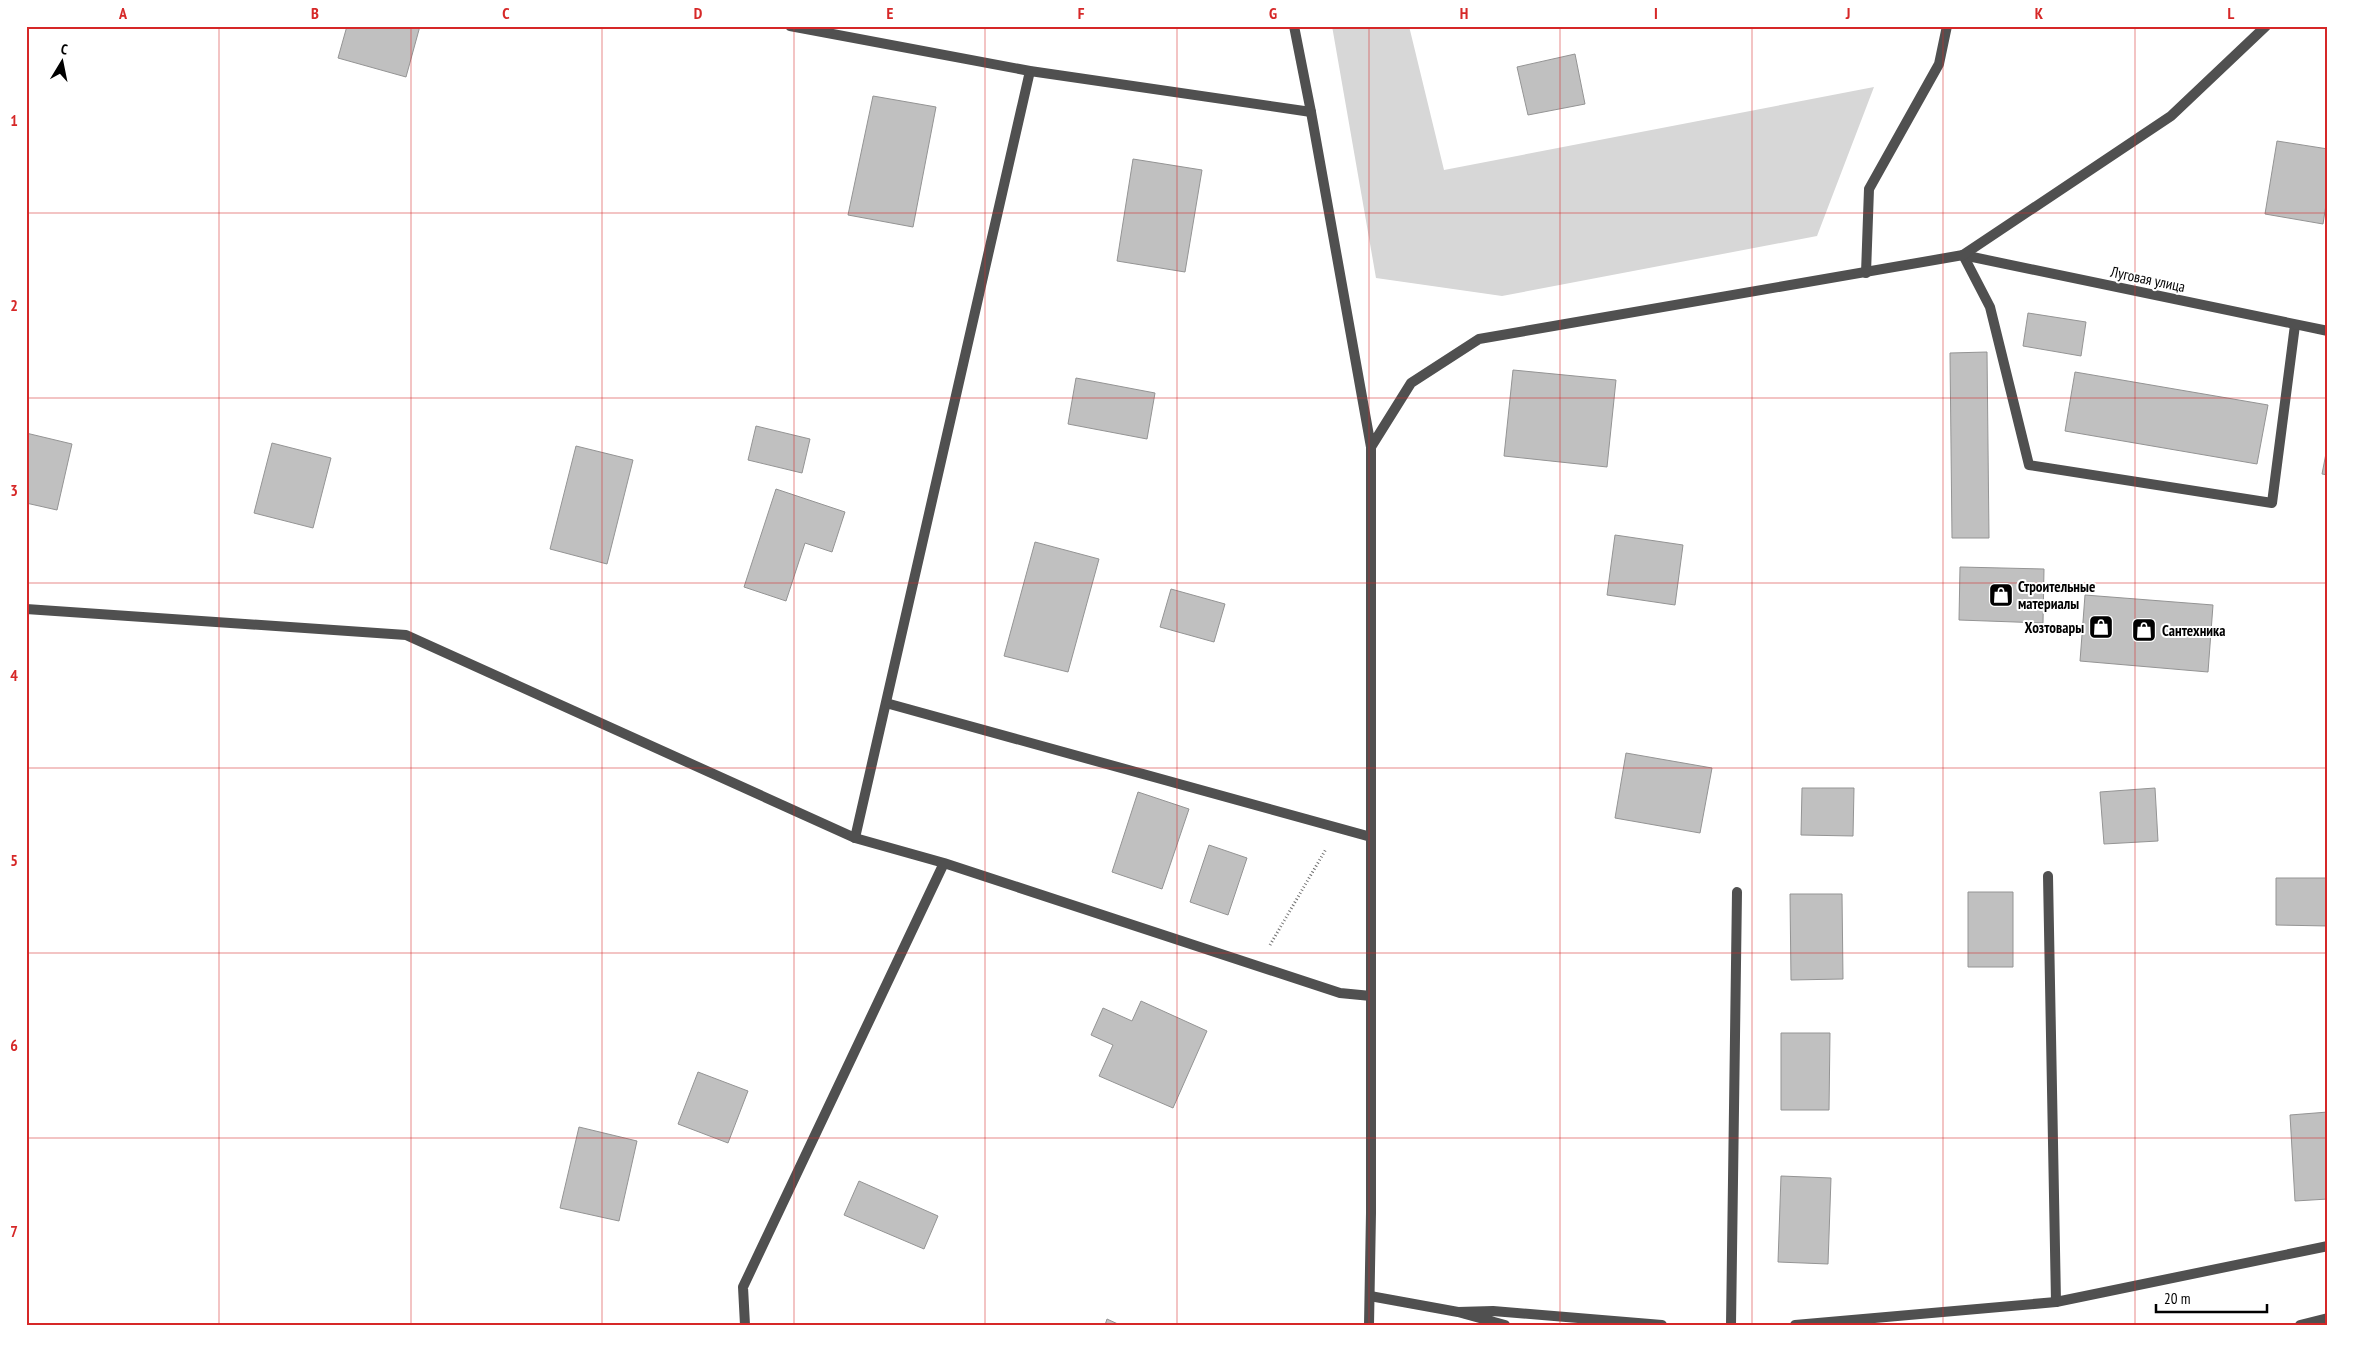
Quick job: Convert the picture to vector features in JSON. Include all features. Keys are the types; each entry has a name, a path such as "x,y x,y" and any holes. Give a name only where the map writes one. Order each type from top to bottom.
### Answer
{"street":[{"path":"790,26 1030,71 1311,112"},
{"path":"1294,26 1371,447 1369,1325"},
{"path":"1866,273 1869,189 1939,64 1947,26"},
{"path":"1371,447 1411,383 1479,339 1963,255 2171,116 2266,26"},
{"path":"855,838 1030,71"},
{"path":"1963,255 1990,306 2029,465 2272,503 2295,325"},
{"name":"Луговая улица","path":"1963,255 2328,331"},
{"path":"26,609 406,635 855,838 944,863 1340,994 1371,996"},
{"path":"886,703 1371,837"},
{"path":"744,1325 743,1287 944,863"},
{"path":"2048,876 2056,1302"},
{"path":"1731,1325 1737,892"},
{"path":"1795,1325 2056,1302 2328,1246"},
{"path":"1370,1296 1458,1312 1505,1325"},
{"path":"1458,1312 1493,1311 1662,1325"},
{"path":"2300,1325 2328,1318"}],"path":[{"path":"1257,966 1339,827"}],"shaded area":[{"path":"1332,26 1409,26 1444,170 1874,87 1817,236 1502,296 1376,278"}],"building":[{"path":"347,26 420,26 406,77 338,58"},
{"path":"1575,54 1585,104 1528,115 1517,67"},
{"path":"873,96 936,107 913,227 848,215"},
{"path":"2277,141 2328,149 2328,192 2323,224 2265,214"},
{"path":"1133,159 1202,170 1185,272 1117,261"},
{"path":"2028,313 2086,322 2081,356 2023,346"},
{"path":"1987,352 1989,538 1952,538 1950,353"},
{"path":"1513,370 1616,380 1607,467 1504,456"},
{"path":"2075,372 2268,405 2257,464 2065,431"},
{"path":"1076,378 1155,393 1147,439 1068,424"},
{"path":"756,426 810,439 802,473 748,460"},
{"path":"26,433 72,444 57,510 26,503"},
{"path":"272,443 331,458 313,528 254,513"},
{"path":"2328,443 2328,475 2322,474"},
{"path":"576,446 633,460 607,564 550,549"},
{"path":"776,489 845,512 832,552 805,543 786,601 744,587"},
{"path":"1615,535 1683,545 1675,605 1607,595"},
{"path":"1035,542 1099,559 1068,672 1004,656"},
{"name":"Строительные материалы","path":"1960,567 2044,569 2043,623 1959,620"},
{"path":"1171,589 1225,604 1214,642 1160,627"},
{"path":"2085,595 2213,605 2208,672 2080,661"},
{"path":"1626,753 1712,768 1700,833 1615,818"},
{"path":"1802,788 1854,788 1853,836 1801,835"},
{"path":"2155,788 2158,841 2104,844 2100,792"},
{"path":"1138,792 1189,809 1162,889 1112,872"},
{"path":"1209,845 1247,858 1228,915 1190,902"},
{"path":"2276,878 2328,878 2328,926 2276,925"},
{"path":"1968,892 2013,892 2013,967 1968,967"},
{"path":"1790,894 1842,894 1843,979 1791,980"},
{"path":"1141,1001 1207,1031 1173,1108 1099,1076 1113,1045 1091,1035 1103,1008 1132,1021"},
{"path":"1781,1033 1830,1033 1829,1110 1781,1110"},
{"path":"698,1072 748,1091 728,1143 678,1124"},
{"path":"2328,1112 2328,1199 2295,1201 2290,1115"},
{"path":"579,1127 637,1141 619,1221 560,1208"},
{"path":"1781,1176 1831,1178 1828,1264 1778,1262"},
{"path":"859,1181 938,1216 924,1249 844,1215"},
{"path":"1107,1319 1120,1325 1105,1325"}],"place":[{"name":"Строительные материалы","path":"2001,595"},
{"name":"Хозтовары","path":"2101,627"},
{"name":"Сантехника","path":"2144,630"}]}
